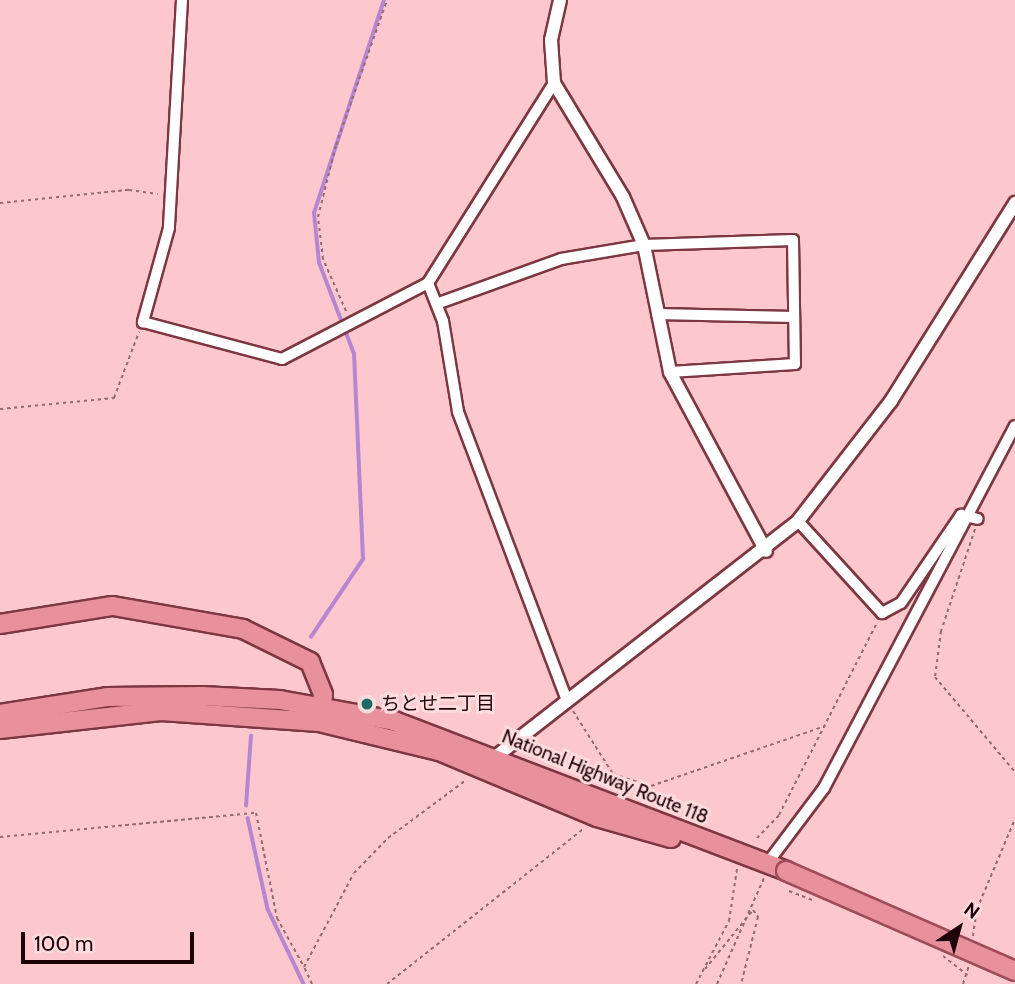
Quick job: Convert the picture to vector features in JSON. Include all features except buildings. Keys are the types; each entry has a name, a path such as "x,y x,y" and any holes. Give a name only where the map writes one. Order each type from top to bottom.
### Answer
{"highway":[{"path":"0,624 113,606 243,629 310,662 321,715"},
{"name":"National Highway Route 118","path":"0,714 160,695 321,715 490,762 622,827 740,859 770,860 786,871 1015,971"},
{"name":"National Highway Route 118","path":"0,729 161,710 321,715"}],"street":[{"path":"182,0 173,196 143,322 282,359 428,283 554,83"},
{"path":"560,0 551,40 554,83 644,245 670,372 766,551"},
{"path":"490,762 566,698 766,551 798,521 891,401 1015,203"},
{"path":"439,303 561,259 644,245 793,240 795,364 670,372"},
{"path":"428,283 439,303 458,412 566,698"},
{"path":"657,314 794,317"},
{"path":"770,860 824,788 974,516 1015,426"},
{"path":"798,521 882,613 901,603 961,515 974,516"}],"path":[{"path":"348,327 323,259 318,218 336,145 387,0"},
{"path":"0,202 129,190 173,196"},
{"path":"0,409 114,398 143,322"},
{"path":"974,516 941,631 935,677 1015,772"},
{"path":"757,838 779,815 882,613"},
{"path":"566,698 613,774 659,786 825,726"},
{"path":"304,967 354,873 388,838 490,762"},
{"path":"610,781 613,774"},
{"path":"0,837 256,813 277,918 312,984"},
{"path":"971,948 977,909 1015,819"},
{"path":"387,984 586,826"},
{"path":"696,984 729,921 740,859"},
{"path":"717,984 753,910 770,860"},
{"path":"789,891 817,901"},
{"path":"705,969 753,910"},
{"path":"741,984 758,917 753,910"},
{"path":"930,950 967,975"},
{"path":"962,984 969,962"}],"waterway":[{"path":"311,637 363,559 354,354 319,263 314,213 384,0"},
{"path":"246,806 251,736"},
{"path":"248,818 268,909 304,984"}],"place":[{"name":"ちとせ二丁目","path":"367,704"}]}
